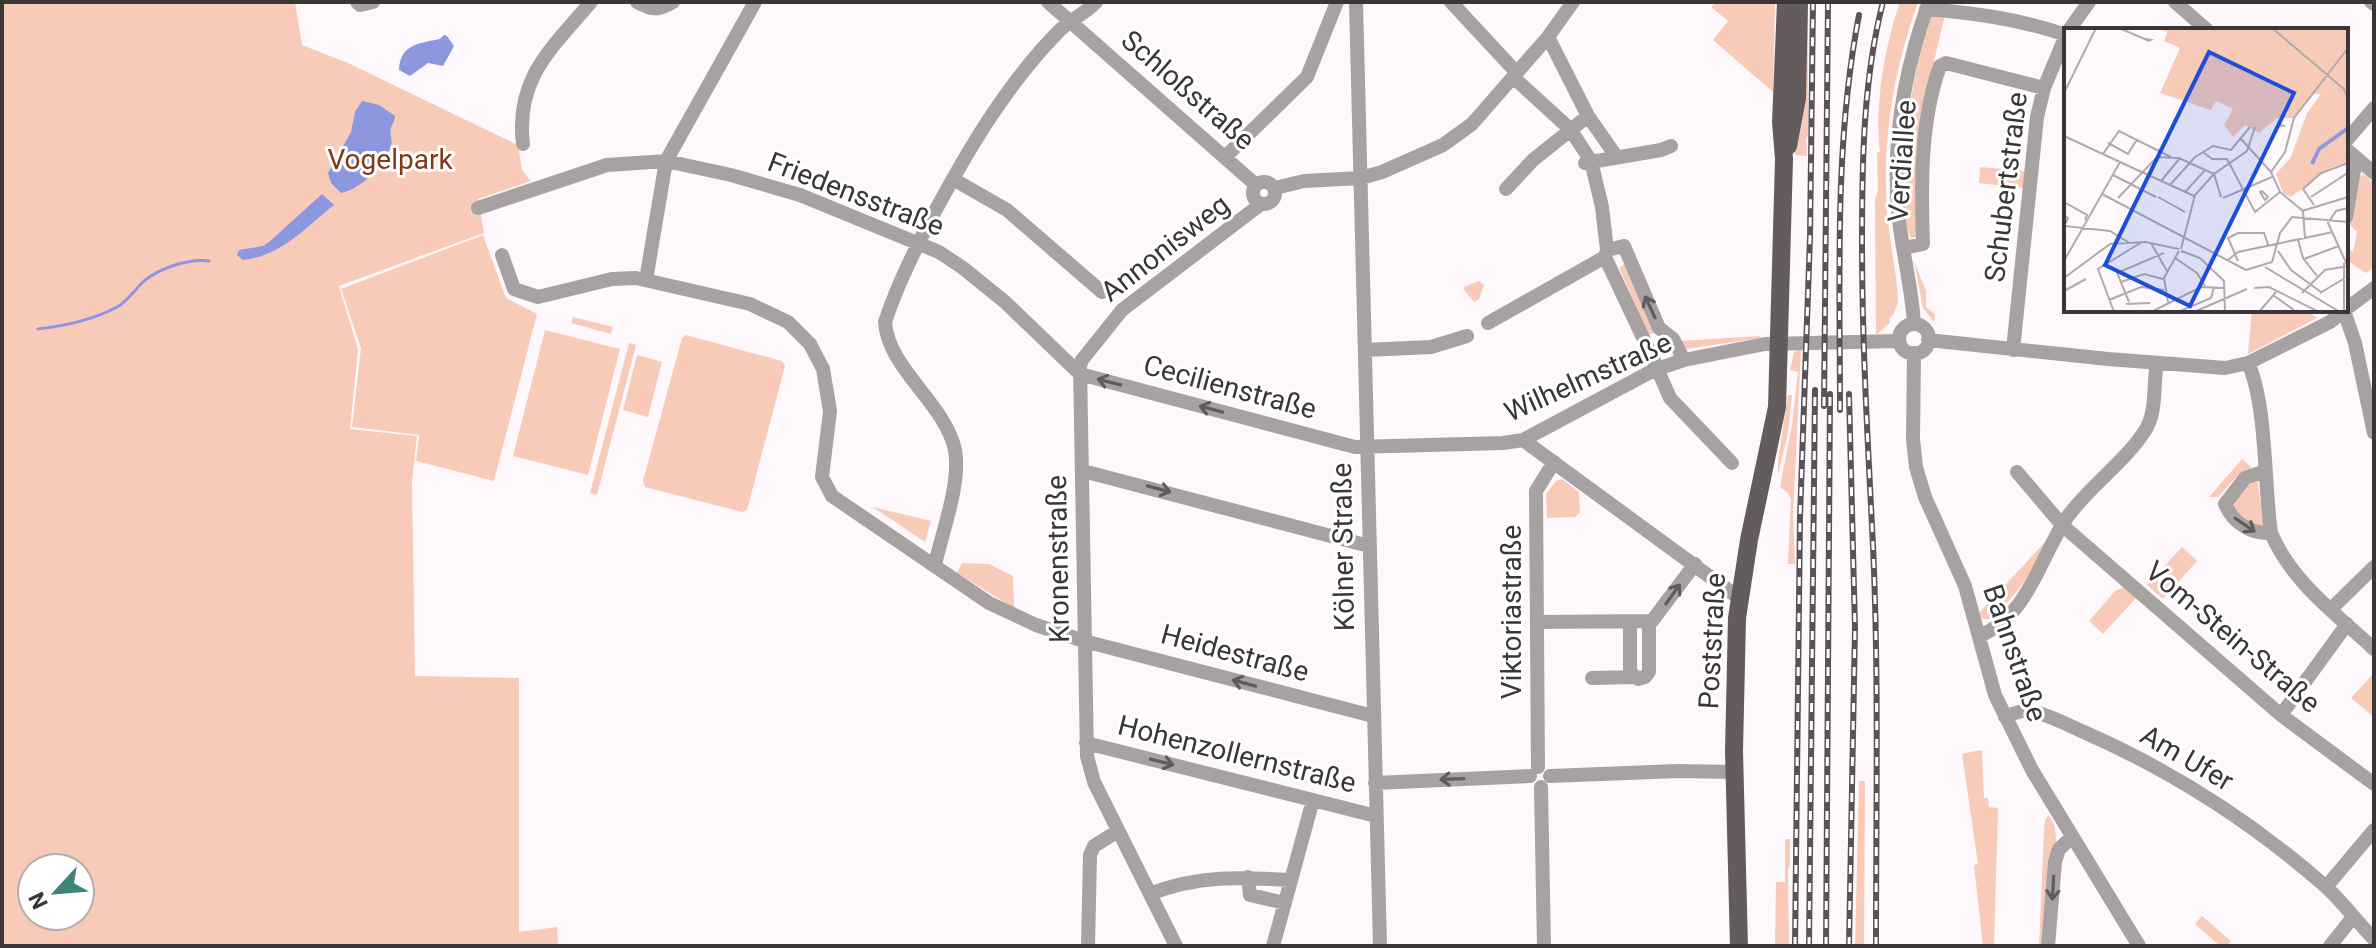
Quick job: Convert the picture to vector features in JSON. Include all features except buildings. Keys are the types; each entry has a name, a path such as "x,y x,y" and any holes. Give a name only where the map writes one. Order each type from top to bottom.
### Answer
{"main road":[{"path":"1784,159 1781,122 1786,2"},
{"path":"1784,159 1797,98 1799,2"},
{"name":"Poststraße","path":"1739,946 1735,772 1739,598 1776,417 1784,159"}],"street":[{"path":"357,2 366,5 373,2"},
{"path":"523,144 523,103 528,85 539,64 591,2"},
{"path":"637,2 659,10 673,2"},
{"path":"502,255 514,289 538,297 623,277 646,280 666,161 755,2"},
{"name":"Schloßstraße","path":"1048,2 1256,185"},
{"path":"935,565 955,479 954,448 944,421 893,348 885,327 887,314 918,243 974,140 1056,34 1096,2"},
{"path":"1225,157 1298,89 1313,68 1337,2"},
{"name":"Kölner Straße","path":"1356,2 1380,946"},
{"path":"1451,2 1515,75 1570,129 1588,162 1602,207 1606,254 1670,398 1732,463"},
{"path":"1275,188 1304,181 1361,178 1421,156 1456,136 1472,124 1515,75 1573,2"},
{"path":"2070,28 2089,2"},
{"path":"2175,2 2205,28"},
{"path":"1914,324 1898,210 1896,155 1906,87 1928,6 2033,24 2064,34"},
{"path":"1548,37 1588,116 1616,156"},
{"name":"Schubertstraße","path":"2013,350 2033,147 2044,88 2059,68 2064,44"},
{"name":"Verdiallee","path":"1904,248 1923,244 1922,189 1927,124 1939,67 1946,63 2044,88"},
{"path":"2348,139 2374,108"},
{"path":"1510,187 1533,160 1588,116"},
{"path":"1588,162 1671,146"},
{"path":"2348,151 2374,173"},
{"name":"Friedensstraße","path":"478,208 595,168 666,161 731,175 789,191 939,252 975,277 1048,341 1080,374"},
{"path":"2348,205 2354,170 2359,161"},
{"path":"953,179 1007,210 1102,292"},
{"path":"1268,183 1275,188 1276,196 1272,202 1261,204 1253,197 1256,185 1268,183"},
{"name":"Annonisweg","path":"1080,374 1082,360 1122,310 1261,204"},
{"path":"1488,323 1624,246 1659,328 1673,339 1684,360"},
{"name":"Heidestraße","path":"646,280 763,309 788,322 819,357 828,390 830,411 822,477 826,488 848,509 1006,613 1084,641 1373,716"},
{"path":"2348,308 2374,288"},
{"path":"1928,340 2216,368 2248,363 2330,322 2342,312"},
{"path":"2346,312 2370,398 2374,433"},
{"path":"1914,324 1923,327 1928,340 1922,351 1914,353 1903,349 1899,341 1903,329 1914,324"},
{"path":"1365,350 1431,347 1467,336"},
{"name":"Wilhelmstraße","path":"1367,448 1523,440 1654,370 1684,360 1753,346 1899,341"},
{"name":"Bahnstraße","path":"1914,353 1913,439 1916,467 1925,497 1965,586 1990,678 2005,717 2032,770 2139,946"},
{"path":"1979,636 1993,627 2025,595 2040,573 2062,525 2075,507 2147,428 2157,363"},
{"path":"2248,363 2257,394 2271,533 2291,569 2374,649"},
{"name":"Cecilienstraße","path":"1080,374 1367,448"},
{"name":"Kronenstraße","path":"1080,374 1086,743 1094,782 1176,946"},
{"path":"1523,440 1739,598"},
{"name":"Viktoriastraße","path":"1544,946 1536,491 1554,462"},
{"path":"1083,471 1120,478 1369,546"},
{"path":"2265,471 2245,478 2225,504 2230,514 2250,531 2271,533"},
{"name":"Vom-Stein-Straße","path":"2017,472 2062,525 2281,715 2374,784"},
{"path":"1537,622 1649,621 1654,619 1695,564"},
{"path":"2331,609 2374,567"},
{"path":"1630,621 1630,672 1634,677"},
{"path":"1592,678 1642,679 1649,672 1649,621"},
{"path":"2281,715 2347,624"},
{"name":"Am Ufer","path":"2005,717 2022,711 2045,716 2140,758 2242,822 2326,887 2374,939"},
{"name":"Hohenzollernstraße","path":"1086,743 1376,816"},
{"path":"1375,783 1678,771 1735,772"},
{"path":"1273,946 1313,800"},
{"path":"2326,887 2374,830"},
{"path":"1088,946 1090,855 1094,846 1118,831"},
{"path":"2048,946 2055,862 2059,849 2072,837"},
{"path":"1150,894 1187,881 1248,877 1290,880"},
{"path":"1248,877 1250,895 1285,903"},
{"path":"2330,946 2353,917"}],"green space":[{"name":"Vogelpark","path":"2,2 295,2 302,45 348,63 518,145 522,170 531,181 478,199 484,233 339,286 358,349 350,429 417,436 412,482 415,676 519,678 519,932 557,927 558,946 2,946"},
{"path":"1716,2 1775,2 1773,92 1713,40 1728,21 1711,7"},
{"path":"1803,2 1808,2 1807,156 1795,155"},
{"path":"1900,2 1918,2 1896,78 1886,157 1887,210 1898,302 1889,318 1890,323 1876,335 1878,116 1885,56"},
{"path":"1933,14 1945,15 1926,95 1917,237 1911,238 1905,219 1903,192 1907,127 1919,61"},
{"path":"1980,167 2025,171 2023,188 1979,183"},
{"path":"2363,174 2374,183 2374,267 2366,273 2348,261 2348,249 2353,252 2357,232 2349,224 2357,179"},
{"path":"483,235 506,298 537,314 494,481 416,461 419,435 352,427 361,348 341,289"},
{"path":"1914,261 1926,291 1926,307 1935,314 1934,322 1923,308"},
{"path":"1627,263 1656,332 1648,335 1619,267"},
{"path":"1479,281 1484,285 1479,299 1474,302 1464,287"},
{"path":"2252,312 2308,312 2317,318 2248,354"},
{"path":"573,317 613,327 611,334 571,323"},
{"path":"545,330 620,349 588,475 513,456"},
{"path":"686,335 782,361 785,366 747,510 742,512 645,487 643,481 682,338"},
{"path":"1761,338 1686,349 1680,341"},
{"path":"629,343 636,345 597,495 590,493"},
{"path":"1801,349 1793,515 1795,564 1788,564 1791,500 1780,487 1798,372 1790,370 1794,352"},
{"path":"637,355 662,362 648,417 623,410"},
{"path":"1788,395 1792,395 1788,433 1778,475 1778,460"},
{"path":"2242,459 2252,468 2238,475 2218,497 2209,497"},
{"path":"2257,476 2264,529 2260,530 2240,515 2233,504 2238,492"},
{"path":"1562,479 1579,492 1580,513 1575,517 1547,518 1546,494 1556,481"},
{"path":"873,507 931,521 925,542"},
{"path":"2047,540 2030,573 2009,601 1991,619 1982,619 1979,613"},
{"path":"2182,547 2197,561 2163,599 2147,585"},
{"path":"962,563 989,564 1013,576 1014,608 957,573"},
{"path":"2125,587 2137,597 2103,634 2089,621 2115,591"},
{"path":"2374,673 2374,717 2351,698"},
{"path":"1980,750 1984,798 1988,798 1989,807 1998,808 1994,946 1983,946 1974,865 1978,864 1962,754"},
{"path":"1859,781 1865,781 1864,946 1855,946"},
{"path":"2049,815 2055,827 2056,841 2049,862 2043,946 2039,946 2044,832 2045,820"},
{"path":"1785,839 1790,839 1789,946 1775,946 1776,882 1785,882"},
{"path":"2202,916 2231,941 2232,946 2220,946 2195,924"}],"water":[{"path":"444,35 454,46 443,66 428,63 410,76 399,70 403,55 412,46 440,39"},
{"path":"362,101 379,105 395,116 391,146 371,176 341,193 331,183 328,173 351,132 355,112"},
{"path":"322,194 334,205 292,240 257,257 243,260 237,255 239,250 269,242"}],"waterway":[{"path":"38,329 98,316 121,305 144,281 158,272 184,263 209,261"}],"railway":[{"path":"1795,946 1800,517 1810,237 1813,2"},
{"path":"1824,406 1828,2"},
{"path":"1876,946 1876,646 1864,357 1862,213 1868,91 1883,2"},
{"path":"1840,410 1842,162 1845,113 1859,15"},
{"path":"1809,946 1815,390"},
{"path":"1826,946 1830,394"},
{"path":"1849,394 1855,628 1849,946"}]}
